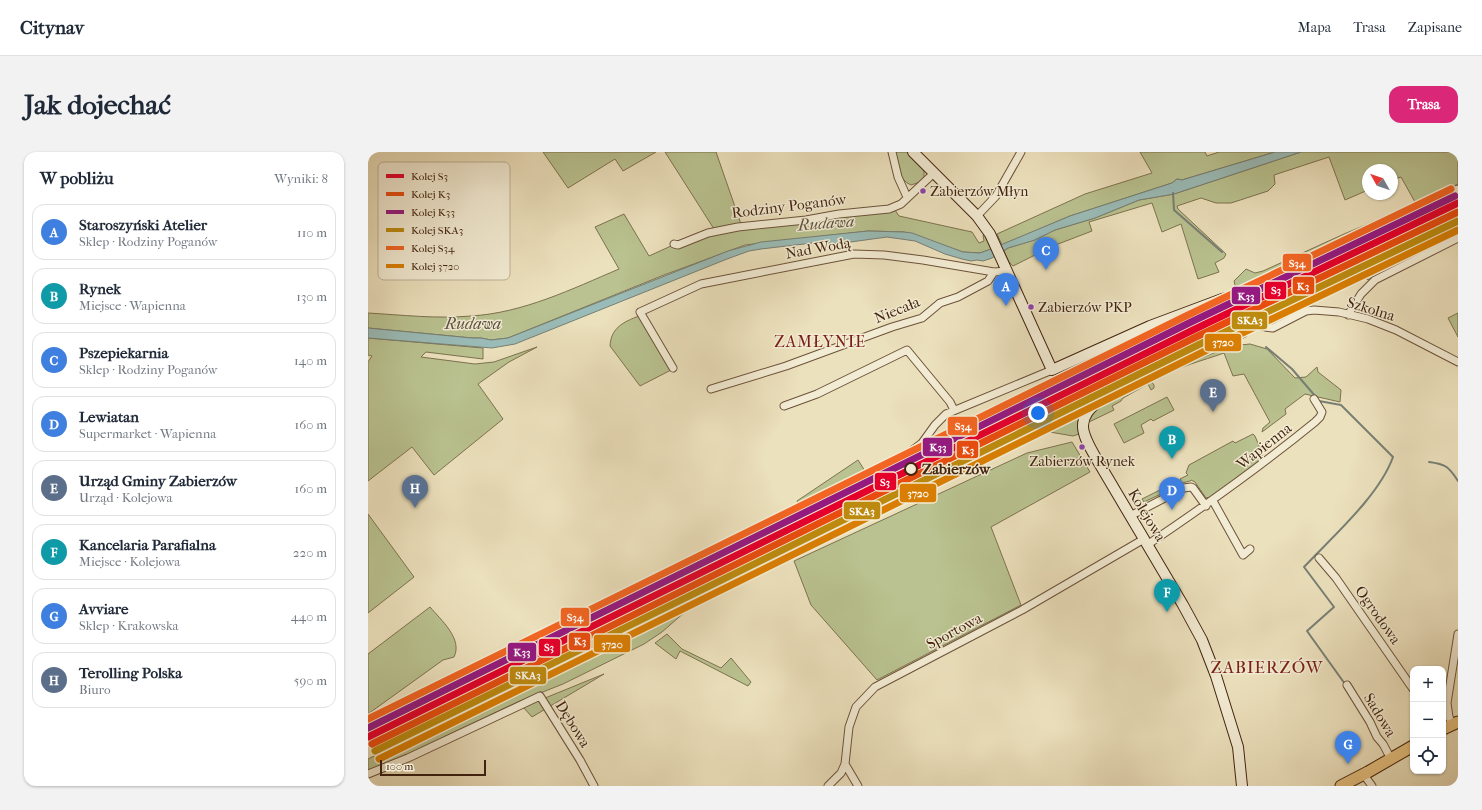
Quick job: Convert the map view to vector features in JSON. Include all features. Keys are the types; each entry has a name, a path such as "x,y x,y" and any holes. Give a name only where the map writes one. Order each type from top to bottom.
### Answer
{"main road":[{"path":"1341,786 1364,775 1410,748"}],"street":[{"path":"892,152 898,177 907,197"},
{"path":"913,152 977,216 990,234 1052,370"},
{"path":"977,216 996,196 1022,152"},
{"name":"Rodziny Poganów","path":"674,244 678,245 708,233 738,227 889,209 900,204 934,173"},
{"path":"1242,301 1258,283 1458,189"},
{"path":"1348,315 1360,294 1375,280 1458,238"},
{"name":"Nad Wodą","path":"673,368 640,312 701,284 854,254 884,255 923,260 994,272 1006,268"},
{"name":"Niecała","path":"711,389 786,366 892,326 922,318 940,303 958,297 988,282 994,272"},
{"path":"368,721 522,643 716,552 910,452 922,443 941,418 954,410 1002,392 1150,326 1226,298 1234,298 1242,301 1247,306 1250,314 1249,323"},
{"name":"Szkolna","path":"1249,323 1265,328 1273,328 1310,310 1340,312 1368,319 1396,330 1458,362"},
{"name":"Kolejowa","path":"1242,786 1238,747 1216,676 1202,640 1185,607 1085,438 1082,425 1086,414 1093,405 1100,400 1172,363 1240,334 1245,330 1249,323"},
{"path":"784,406 817,394 907,350 950,402 954,410"},
{"name":"Wapienna","path":"1146,542 1213,501 1280,450 1320,417 1322,412 1314,399"},
{"path":"1130,516 1184,488 1191,487 1206,506"},
{"path":"1213,501 1243,555 1250,549"},
{"name":"Sportowa","path":"845,764 848,727 856,707 875,687 1017,613 1146,542"},
{"name":"Ogrodowa","path":"1319,558 1336,578 1410,685"},
{"path":"1451,725 1447,703 1458,634"},
{"name":"Sadowa","path":"1347,685 1370,722 1377,737 1392,759"},
{"name":"Dębowa","path":"368,774 408,758 540,696 580,760 594,786"},
{"path":"828,786 841,773 845,764"},
{"path":"845,764 858,786"},
{"path":"1364,775 1372,786"}],"green space":[{"path":"543,152 656,152 623,171 615,159 568,188"},
{"path":"665,152 716,152 741,224 714,229"},
{"path":"895,152 908,152 924,169 924,178 920,182 911,185 903,179 899,171"},
{"path":"1140,152 1205,152 1207,156 1219,152 1275,152 1182,180 1177,179 1172,183 1070,216 1002,245 997,234 1085,194 1152,173"},
{"path":"1301,152 1458,152 1458,184 1254,282 1241,291 1236,289 1234,281 1246,269 1255,273 1263,271 1415,202 1401,177 1398,178 1398,164 1362,164 1362,193 1345,200 1329,157 1274,175 1275,184 1268,191 1231,203 1216,203 1201,198 1177,206 1178,209 1226,254 1224,258 1215,263 1219,272 1198,279 1181,224 1162,232 1152,203 1089,222 1092,231 1053,246 1013,266 1009,262 1004,251 1008,248 1034,240 1055,230 1095,218 1139,200 1174,194"},
{"path":"895,210 899,216 972,232 979,243 984,241 983,235 985,235 991,249 980,253 963,252 904,232 868,231 745,245 664,275 508,338 491,340 368,328 368,313 445,317 490,314 509,310 547,299 619,269 595,227 624,214 649,256 671,246 674,248 712,234 834,216"},
{"path":"1458,217 1458,234 1381,272 1368,280 1353,267"},
{"path":"1226,304 1236,305 1147,347 1142,336 1150,329 1152,332 1187,319 1189,315"},
{"path":"1458,313 1458,337 1448,318"},
{"path":"639,316 671,370 640,386 610,346 615,330 623,323"},
{"path":"368,338 483,348 483,359 426,352 421,357 475,364 494,362 537,347 509,362 478,384 503,419 434,475 412,447 368,481 368,362 372,356 368,355"},
{"path":"1250,344 1267,349 1295,378 1306,377 1317,367 1318,372 1341,390 1340,402 1305,394 1285,409 1286,414 1262,432 1263,428 1270,422 1244,374 1233,376 1224,353 1183,367 1160,378 1161,374 1231,346"},
{"path":"1150,380 1154,385 1154,388 1151,390 1148,384 1112,406 1114,410 1087,423 1098,409 1106,403"},
{"path":"1167,397 1174,410 1153,421 1151,419 1141,425 1144,433 1124,443 1114,424"},
{"path":"1086,403 1087,405 1079,418 1079,434 1073,436 1038,430"},
{"path":"1253,434 1262,453 1262,459 1211,497 1206,498 1195,482 1191,480 1182,483 1180,479 1188,475 1186,473 1189,465 1233,441 1235,443"},
{"path":"1072,442 1090,472 991,527 1021,605 877,680 811,605 794,561 1027,453"},
{"path":"858,460 865,471 799,505 797,501"},
{"path":"1178,481 1180,485 1144,502 1142,499"},
{"path":"368,514 414,577 368,613"},
{"path":"717,593 686,611 662,632 644,644 563,684 520,701 431,745 368,773 368,759 541,675"},
{"path":"430,607 450,630 456,643 454,657 443,660 368,714 368,654"},
{"path":"667,634 682,649 721,668 731,658 751,682 748,686 680,651 676,659 655,643"},
{"path":"604,674 532,717 523,707"}],"water":[{"path":"1275,152 1301,152 1174,194 1139,200 1095,218 1055,230 1035,240 1008,248 992,258 983,261 962,259 945,254 915,241 887,237 836,244 821,242 761,249 749,251 727,259 515,344 492,348 368,338 368,328 491,340 508,338 728,251 761,242 868,231 904,232 912,233 963,252 980,253 1070,216 1172,183 1177,179 1182,180"}],"waterway":[{"path":"1173,193 1174,210 1222,252"},
{"path":"1266,347 1292,369 1316,397"},
{"path":"1319,401 1341,405 1393,457 1386,472 1366,501 1304,567 1334,607 1307,631 1345,684"},
{"path":"1429,462 1443,465 1452,472 1458,481"}],"rail line":[{"name":"S34","path":"368,719 1186,316 1451,189"},
{"name":"K33","path":"368,728 1189,323 1455,196"},
{"name":"S3","path":"368,737 1193,330 1458,203"},
{"name":"K3","path":"372,744 1196,337 1458,212"},
{"name":"SKA3","path":"375,751 1200,344 1458,221"},
{"name":"3720","path":"379,759 1203,352 1458,230"}],"place":[{"name":"Zabierzów Młyn","path":"923,191"},
{"name":"Pszepiekarnia","path":"1046,270"},
{"name":"Staroszyński Atelier","path":"1006,306"},
{"name":"Zabierzów PKP","path":"1031,307"},
{"name":"Urząd Gminy Zabierzów","path":"1213,412"},
{"name":"Zabierzów Rynek","path":"1082,447"},
{"name":"Rynek","path":"1172,459"},
{"name":"Zabierzów","path":"911,469"},
{"name":"Terolling Polska","path":"415,508"},
{"name":"Lewiatan","path":"1172,510"},
{"name":"Kancelaria Parafialna","path":"1167,612"},
{"name":"Avviare","path":"1348,764"}],"district":[{"name":"ZAMŁYNIE","path":"820,341"},
{"name":"ZABIERZÓW","path":"1267,667"}],"water label":[{"name":"Rudawa","path":"826,223"},
{"name":"Rudawa","path":"473,323"}]}
